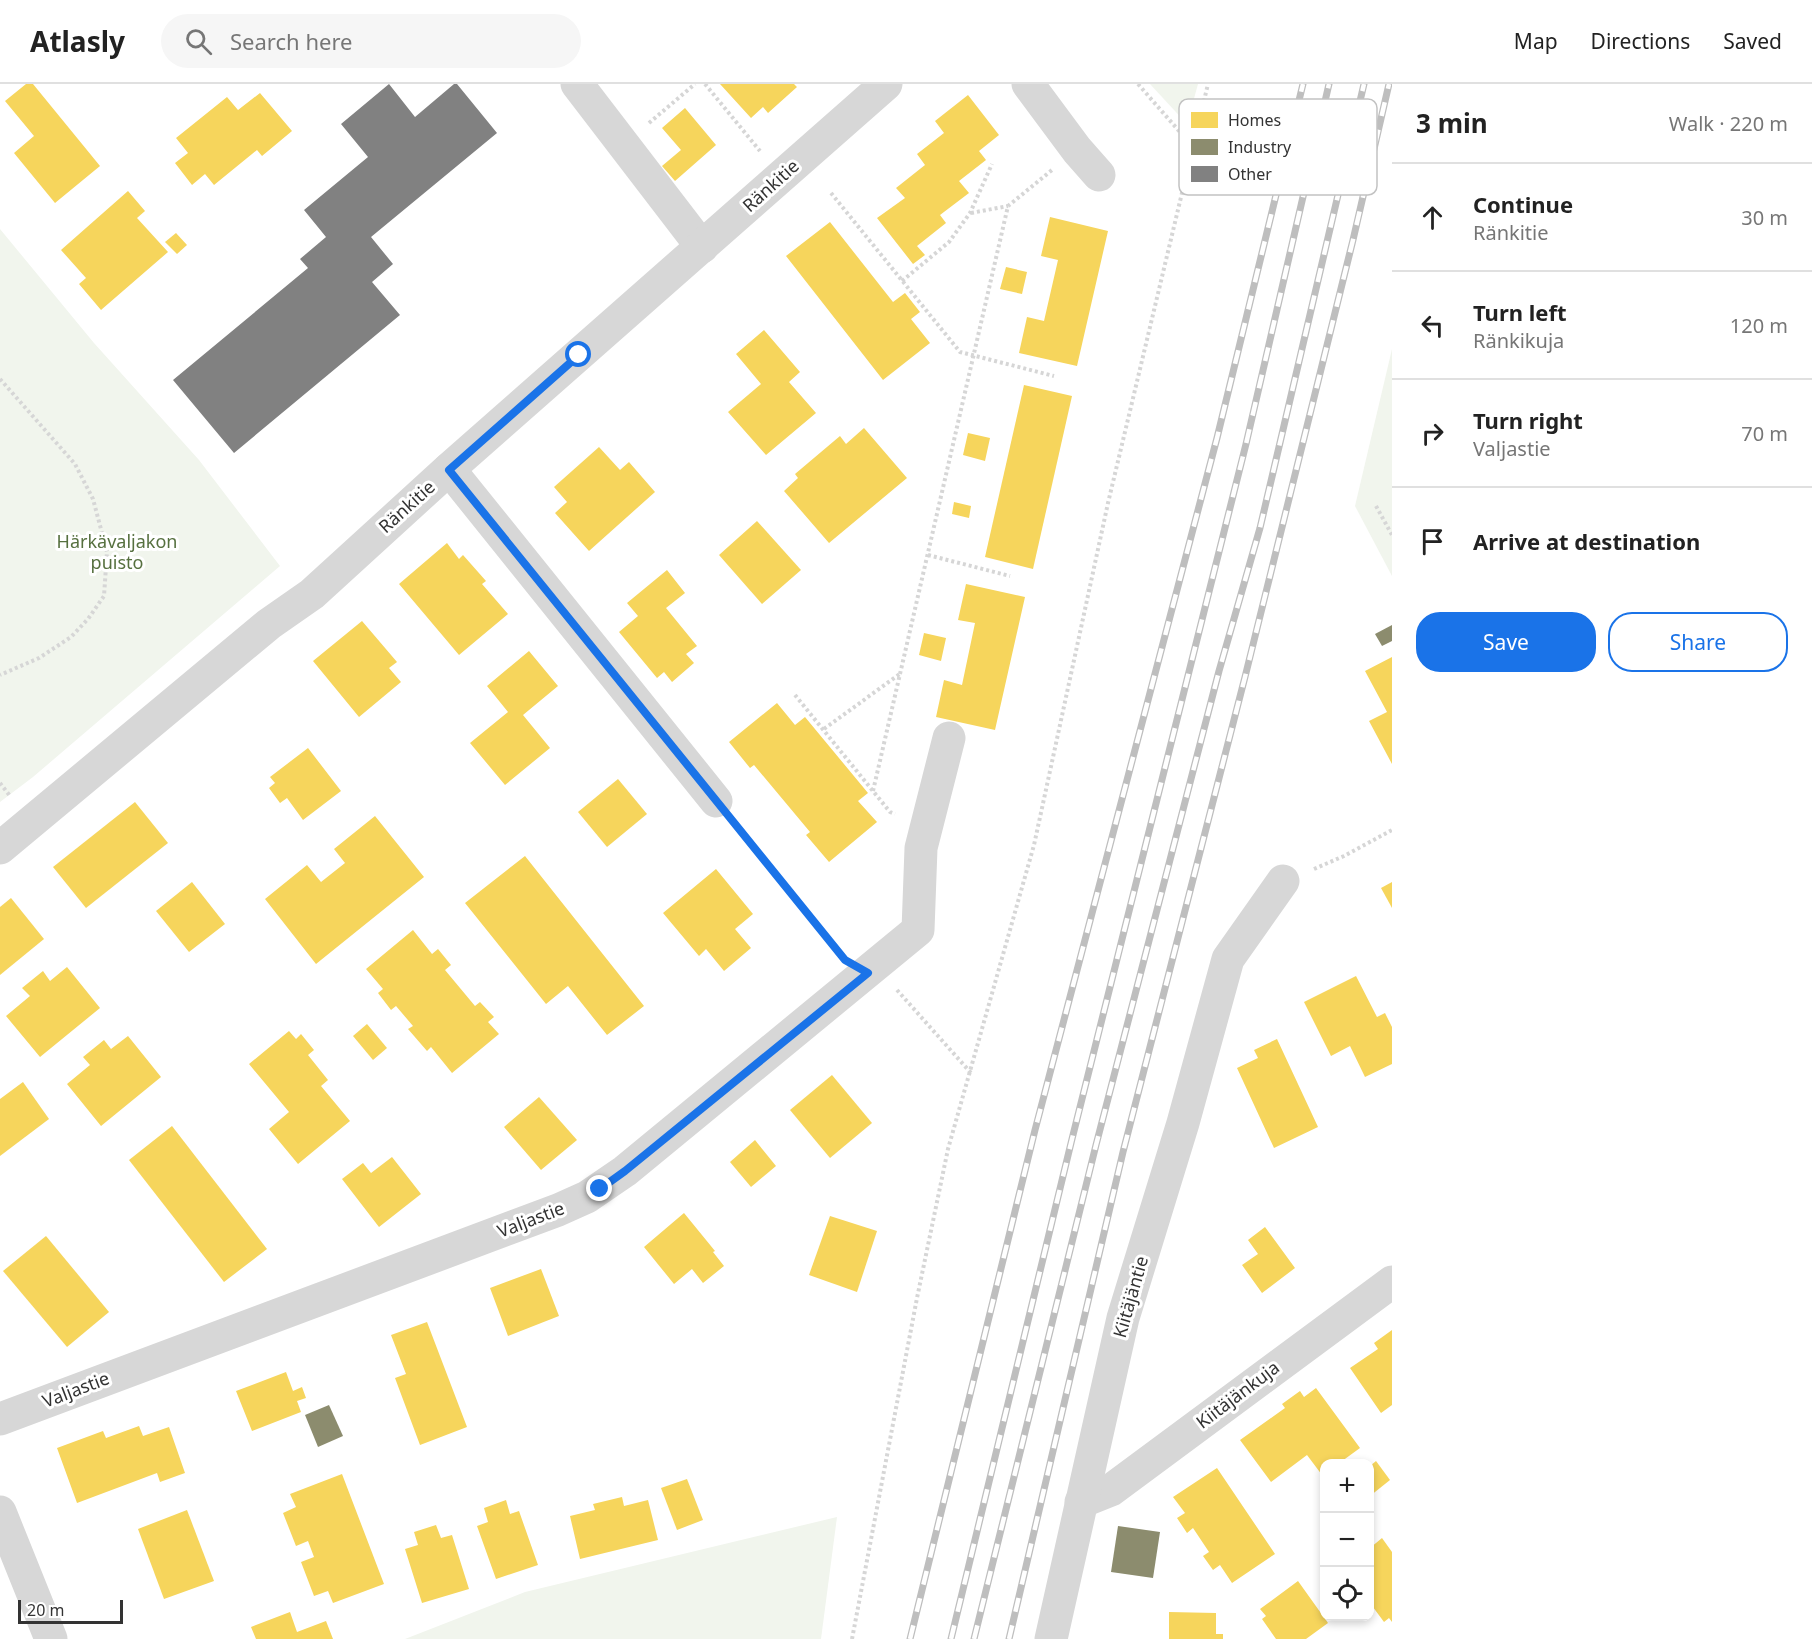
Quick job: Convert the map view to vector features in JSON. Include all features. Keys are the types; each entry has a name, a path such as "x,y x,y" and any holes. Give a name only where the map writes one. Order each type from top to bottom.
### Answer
{"street":[{"path":"577,84 702,247"},
{"name":"Ränkitie","path":"0,848 269,624 312,594 886,84"},
{"path":"1028,84 1077,150 1099,175"},
{"path":"449,470 716,801"},
{"name":"Valjastie","path":"0,1419 547,1214 587,1197 625,1171 918,930 924,837 949,738"},
{"name":"Kiitäjäntie","path":"1051,1639 1123,1318 1183,1123 1228,959 1283,881"},
{"name":"Kiitäjänkuja","path":"1081,1502 1112,1490 1392,1282"},
{"path":"0,1512 51,1639"}],"path":[{"path":"623,144 695,84"},
{"path":"705,84 766,159"},
{"path":"1138,84 1179,131"},
{"path":"1204,99 1208,84"},
{"path":"970,213 1008,206 1077,150"},
{"path":"902,281 949,242 970,213 992,164"},
{"path":"831,194 960,352 1054,376"},
{"path":"852,1639 946,1161 1034,844 1108,503 1182,195"},
{"path":"873,791 1008,206"},
{"path":"0,379 75,464 93,499 107,552 104,596 88,619 71,637 39,658 0,675"},
{"path":"1376,506 1392,535"},
{"path":"928,555 1010,576"},
{"path":"824,729 902,672"},
{"path":"795,694 890,812 924,837"},
{"path":"716,801 845,960 894,987 971,1073"},
{"path":"1344,856 1392,830"}],"green space":[{"path":"1150,84 1198,84 1194,99 1179,99 1179,115"},
{"name":"Härkävaljakon puisto","path":"0,229 94,343 199,460 280,566 33,777 0,802"},
{"path":"1392,349 1392,576 1355,506"},
{"path":"837,1517 821,1639 405,1639 525,1592"}],"building: Homes":[{"path":"26,84 33,84 100,166 55,203 14,153 34,136 5,101"},
{"path":"720,84 794,84 797,87 768,113 763,107 751,118"},
{"path":"260,93 292,131 262,156 257,150 214,185 205,174 192,185 175,163 188,153 176,138 227,97 238,110"},
{"path":"968,95 999,135 979,151 986,160 959,181 969,193 940,215 946,223 917,246 925,255 913,264 877,218 905,198 896,188 925,165 917,154 944,133 935,121"},
{"path":"685,108 716,145 675,181 662,166 681,150 662,128"},
{"path":"128,191 145,211 137,218 168,252 101,310 79,284 86,278 61,250"},
{"path":"1050,217 1108,231 1077,366 1019,353 1027,317 1044,321 1058,260 1041,256"},
{"path":"830,222 893,302 905,293 920,312 911,319 930,343 883,380 786,256"},
{"path":"176,233 187,245 177,254 165,242"},
{"path":"1006,267 1027,272 1022,294 1000,289"},
{"path":"764,330 800,372 789,382 816,413 766,455 728,412 761,384 736,354"},
{"path":"1024,385 1072,396 1033,569 985,557"},
{"path":"864,428 907,478 829,543 784,491 798,478 795,474 840,436 846,444"},
{"path":"968,433 990,438 985,461 963,455"},
{"path":"599,447 620,470 629,462 655,492 589,551 555,513 567,502 554,487"},
{"path":"954,502 971,506 969,518 952,514"},
{"path":"757,521 801,570 762,604 719,555"},
{"path":"447,543 459,559 463,555 486,581 482,584 508,614 459,655 399,584"},
{"path":"667,570 685,593 666,608 697,646 686,654 694,663 672,682 664,672 657,678 619,632 638,616 627,603"},
{"path":"966,584 1025,597 995,730 936,717 944,680 962,685 975,623 958,620"},
{"path":"362,621 397,662 389,668 401,682 359,717 313,661"},
{"path":"924,633 946,638 941,661 919,655"},
{"path":"529,651 558,686 523,715 550,748 505,785 470,743 508,712 487,686"},
{"path":"1392,657 1392,764 1369,721 1387,712 1365,671"},
{"path":"777,703 795,725 805,717 868,793 858,801 877,822 829,862 806,835 810,832 754,765 750,768 729,742"},
{"path":"308,748 341,791 303,820 287,798 280,803 269,788 275,783 270,777"},
{"path":"618,779 647,814 607,847 578,812"},
{"path":"135,802 168,843 86,908 53,867"},
{"path":"375,816 424,877 316,964 265,899 307,865 321,882 345,863 334,849"},
{"path":"525,856 644,1006 607,1035 568,986 546,1004 465,903"},
{"path":"716,869 753,914 735,929 751,948 724,971 706,949 699,956 663,913"},
{"path":"192,882 225,924 189,952 156,911"},
{"path":"1392,882 1392,908 1381,888"},
{"path":"11,898 44,939 0,975 0,907"},
{"path":"413,930 432,954 438,949 451,965 445,970 475,1006 480,1002 494,1017 488,1022 499,1034 452,1073 431,1047 427,1051 408,1029 413,1026 396,1006 391,1010 378,993 383,989 366,969"},
{"path":"67,967 100,1008 40,1057 6,1016 30,996 22,988 43,971 50,981"},
{"path":"1356,976 1377,1017 1385,1013 1392,1027 1392,1064 1365,1077 1350,1046 1331,1056 1304,1002"},
{"path":"367,1024 387,1048 373,1060 353,1036"},
{"path":"289,1031 296,1039 301,1034 314,1050 308,1055 328,1080 321,1086 350,1121 298,1164 269,1129 289,1112 249,1064"},
{"path":"128,1036 161,1077 101,1126 67,1084 90,1065 83,1057 104,1040 111,1049"},
{"path":"1277,1039 1318,1127 1274,1148 1237,1068 1258,1058 1254,1050"},
{"path":"832,1075 872,1123 830,1158 790,1110"},
{"path":"23,1082 49,1119 0,1156 0,1099"},
{"path":"539,1097 577,1140 541,1170 504,1127"},
{"path":"172,1126 267,1249 224,1282 129,1160"},
{"path":"755,1140 776,1166 751,1187 730,1162"},
{"path":"392,1157 421,1194 379,1227 342,1179 363,1163 371,1173"},
{"path":"684,1213 715,1251 713,1252 724,1266 703,1283 692,1269 674,1284 644,1247"},
{"path":"830,1216 877,1231 857,1292 809,1275"},
{"path":"1265,1227 1295,1268 1262,1293 1242,1265 1258,1254 1248,1240"},
{"path":"46,1236 109,1312 67,1347 3,1271"},
{"path":"541,1269 559,1316 508,1336 490,1288"},
{"path":"427,1322 467,1427 420,1445 395,1378 406,1374 391,1335"},
{"path":"1392,1330 1392,1405 1381,1413 1350,1368 1378,1349 1374,1343"},
{"path":"286,1372 293,1391 302,1387 306,1398 297,1401 301,1412 252,1431 236,1391"},
{"path":"1316,1388 1360,1448 1345,1459 1320,1459 1320,1472 1307,1455 1271,1482 1240,1440 1285,1408 1282,1404 1300,1391 1304,1397"},
{"path":"139,1426 143,1436 169,1427 185,1473 160,1482 157,1473 77,1503 57,1448 103,1431 106,1438"},
{"path":"1376,1461 1390,1480 1374,1493 1374,1463"},
{"path":"1217,1468 1275,1554 1232,1583 1220,1565 1213,1570 1203,1556 1209,1552 1193,1528 1187,1533 1177,1518 1185,1513 1173,1497"},
{"path":"342,1474 384,1584 333,1603 328,1591 314,1596 301,1562 314,1557 308,1541 296,1546 283,1513 296,1507 290,1494"},
{"path":"687,1479 703,1520 677,1530 661,1488"},
{"path":"622,1497 624,1506 648,1500 658,1540 580,1559 570,1516 595,1510 593,1504"},
{"path":"506,1500 510,1514 519,1511 538,1565 496,1579 477,1526 488,1522 484,1508"},
{"path":"187,1510 214,1581 164,1599 138,1529"},
{"path":"436,1525 441,1538 452,1535 469,1589 422,1603 405,1549 418,1545 414,1532"},
{"path":"1382,1538 1392,1552 1392,1622 1389,1618 1384,1622 1374,1608 1374,1545"},
{"path":"1298,1581 1320,1612 1320,1621 1328,1623 1306,1639 1276,1639 1262,1619 1266,1616 1260,1609"},
{"path":"290,1612 297,1632 326,1621 333,1639 256,1639 251,1627"},
{"path":"1169,1612 1216,1613 1216,1634 1223,1634 1223,1639 1169,1639"}],"building: Industry":[{"path":"1392,625 1392,641 1382,646 1375,634"},
{"path":"329,1405 343,1436 318,1447 305,1415"},
{"path":"1118,1526 1160,1532 1153,1578 1111,1572"}],"building: Other":[{"path":"389,84 415,117 454,84 457,84 497,133 371,237 393,264 372,282 400,315 234,453 173,380 308,268 300,259 326,237 304,210 368,157 341,124"}],"railway":[{"path":"1299,99 1303,84"},
{"path":"1326,99 1329,84"},
{"path":"1360,99 1364,84"},
{"path":"1377,136 1389,84"},
{"path":"910,1639 1035,1130 1217,438 1276,195"},
{"path":"951,1639 1072,1139 1246,444 1303,195"},
{"path":"974,1639 1096,1145 1219,671 1260,528 1338,195"},
{"path":"1009,1639 1123,1152 1245,677 1363,195"}],"route":[{"path":"579,355 449,470 845,960 868,973 600,1189"}]}
